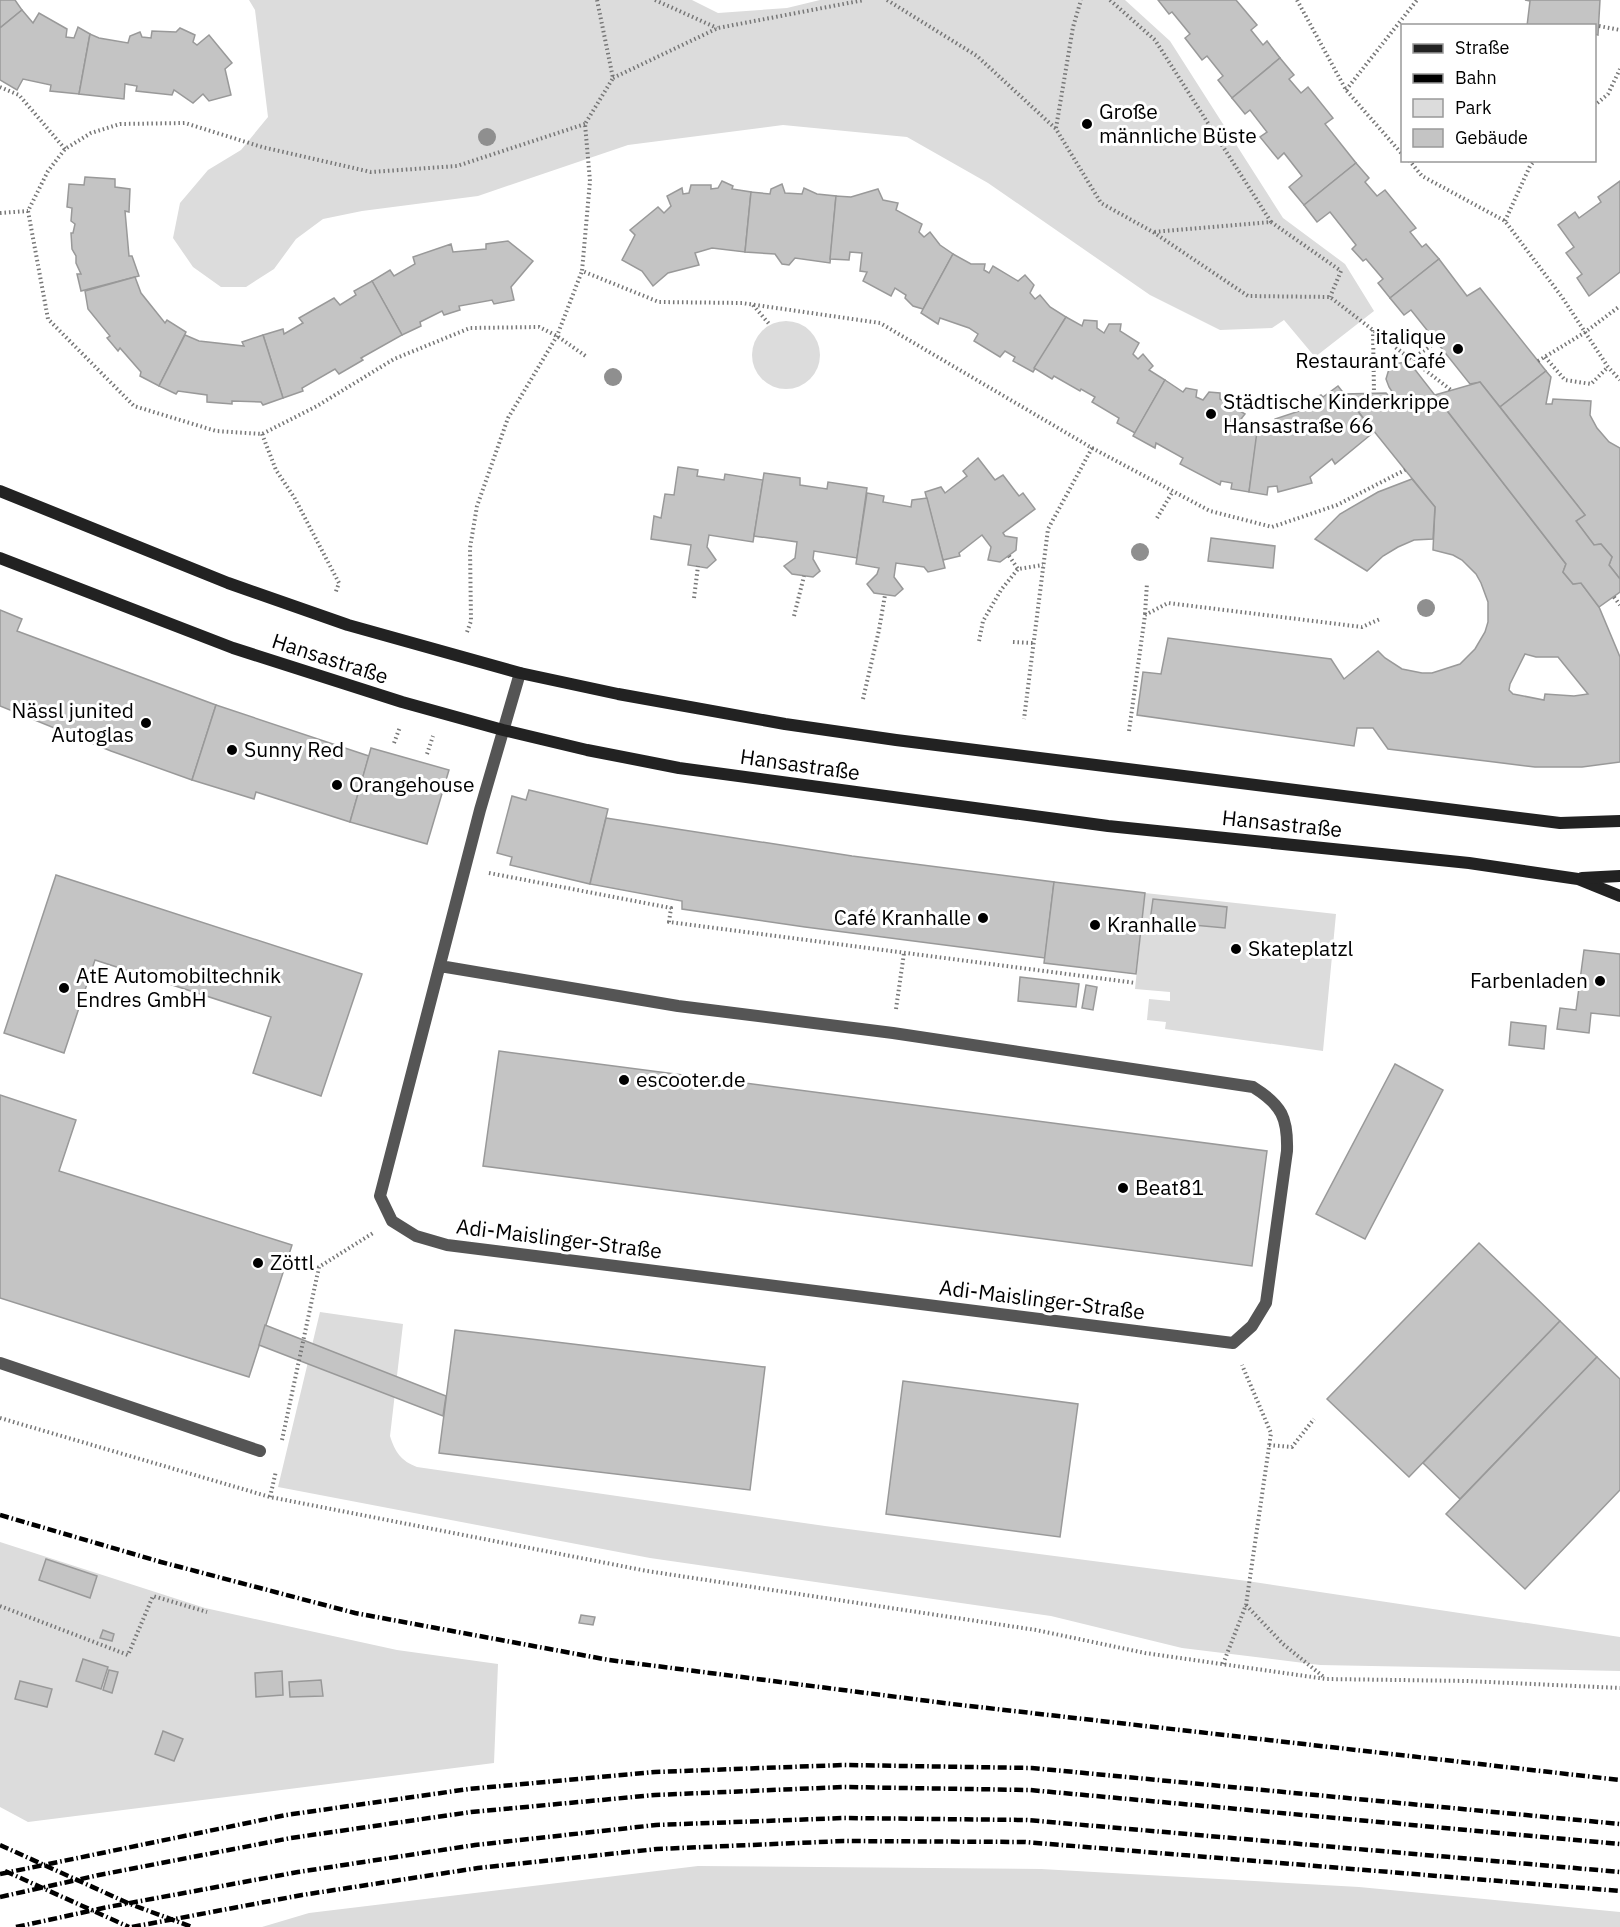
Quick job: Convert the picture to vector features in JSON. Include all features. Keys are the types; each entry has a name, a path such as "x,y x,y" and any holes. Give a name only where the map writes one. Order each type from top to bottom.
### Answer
{"main road":[{"name":"Hansastraße","path":"0,491 228,583 348,625 520,673 785,724 897,740 1560,823 1620,821"},
{"name":"Hansastraße","path":"0,558 232,648 440,712 587,750 691,770 1108,826 1469,863 1578,879 1620,896"},
{"path":"1578,879 1620,876"}],"lane":[{"path":"392,1221 380,1196 465,868 520,673"},
{"path":"440,966 678,1006 893,1033 1253,1087 1271,1098 1283,1114 1288,1131 1287,1151 1266,1303 1252,1326 1233,1343"},
{"name":"Adi-Maislinger-Straße","path":"392,1221 416,1236 447,1245 1233,1343"},
{"path":"0,1363 260,1451"}],"path":[{"path":"597,0 613,78"},
{"path":"655,0 718,28"},
{"path":"458,656 471,621 470,548 477,506 508,418 557,336 582,271 590,181 585,124 613,78 718,28 864,0"},
{"path":"886,0 978,56 1056,129 1101,203 1152,232 1248,296 1330,297 1451,390"},
{"path":"1056,129 1073,27 1081,0"},
{"path":"1110,0 1155,40 1271,222 1341,271 1330,297"},
{"path":"1297,0 1346,90 1401,153"},
{"path":"1346,90 1417,0"},
{"path":"1599,26 1620,30"},
{"path":"1596,104 1608,94 1620,69"},
{"path":"0,87 19,95 65,149"},
{"path":"585,124 457,166 371,172 262,147 184,123 120,124 91,133 65,149 48,171 28,212 48,319 134,406 216,431 262,434 317,406 394,360 470,328 539,327 557,336 587,357"},
{"path":"1411,162 1422,176 1505,221 1562,297 1608,368 1620,380"},
{"path":"1505,221 1533,162"},
{"path":"0,213 28,212"},
{"path":"1152,232 1271,222"},
{"path":"582,271 659,302 753,304 880,322 1092,448 1210,511 1272,527 1336,505 1405,470"},
{"path":"753,304 770,325"},
{"path":"1538,361 1584,333 1620,306"},
{"path":"1373,329 1374,393"},
{"path":"1412,359 1436,342"},
{"path":"1545,357 1565,380 1591,384 1608,368"},
{"path":"262,434 276,470 294,497 339,583 333,600"},
{"path":"1024,719 1048,529 1092,448"},
{"path":"1156,518 1173,491"},
{"path":"1009,556 1018,569"},
{"path":"979,641 983,621 1001,590 1018,569 1043,565"},
{"path":"694,598 698,566"},
{"path":"794,616 804,576"},
{"path":"1129,730 1145,615 1147,583"},
{"path":"863,699 885,595"},
{"path":"1614,597 1620,605"},
{"path":"1145,615 1168,603 1362,627 1380,619"},
{"path":"1013,642 1033,643"},
{"path":"427,754 440,712"},
{"path":"394,743 401,721"},
{"path":"465,868 671,908 669,922 1136,983"},
{"path":"893,1033 904,953"},
{"path":"280,1451 319,1267 392,1221"},
{"path":"1223,1664 1246,1605 1271,1433 1233,1343"},
{"path":"0,1418 270,1497 647,1571 1036,1630 1145,1653 1326,1679 1467,1681 1620,1688"},
{"path":"1269,1445 1292,1447 1314,1419"},
{"path":"270,1497 278,1462"},
{"path":"0,1606 128,1655 153,1596 207,1612"},
{"path":"1246,1605 1282,1644 1326,1679"}],"green space":[{"path":"249,0 692,0 718,13 787,8 820,0 1125,0 1170,41 1283,218 1345,264 1374,311 1315,357 1284,320 1272,328 1220,330 1150,295 988,183 907,137 783,125 628,145 478,196 362,211 323,219 296,239 274,269 246,287 221,287 193,267 173,238 180,203 208,170 241,150 268,117 255,10"},
{"path":"786,321 799,324 810,331 817,342 820,355 817,368 810,379 799,386 786,389 773,386 762,379 755,368 752,355 755,342 762,331 773,324"},
{"name":"Skateplatzl","path":"1145,893 1336,914 1323,1051 1165,1029 1166,1022 1147,1020 1149,999 1170,1001 1170,992 1135,989"},
{"path":"320,1312 403,1324 390,1436 399,1455 417,1467 825,1526 1247,1581 1620,1637 1620,1671 1320,1665 1182,1648 1051,1616 650,1558 278,1487"},
{"path":"0,1542 205,1608 397,1650 498,1664 494,1763 28,1822 0,1807"},
{"path":"698,1866 1041,1869 1359,1887 1620,1912 1620,1927 262,1927 309,1913"}],"building":[{"path":"0,0 15,0 22,10 0,28"},
{"path":"1158,0 1236,0 1257,25 1251,30 1263,45 1267,41 1280,58 1232,98 1218,80 1223,76 1207,56 1202,60 1185,38 1190,34 1172,12 1169,14"},
{"path":"1525,0 1600,0 1598,35 1596,34 1596,24 1527,24 1530,1"},
{"path":"22,10 33,23 39,13 67,29 66,37 74,38 78,27 90,34 79,94 50,91 51,85 23,79 17,90 0,80 0,28"},
{"path":"180,28 195,35 193,42 197,45 209,35 232,63 225,69 231,95 209,101 203,94 193,103 174,90 172,95 136,91 137,86 125,84 124,99 79,94 90,34 99,38 128,43 130,36 140,32 142,37 151,38 152,31 176,32"},
{"path":"1280,58 1294,75 1289,79 1301,93 1308,87 1333,118 1325,124 1356,163 1304,205 1289,187 1302,176 1284,153 1278,159 1260,137 1267,132 1250,110 1245,114 1232,98"},
{"path":"1356,163 1369,178 1365,182 1377,196 1385,190 1416,228 1410,232 1422,247 1426,244 1439,259 1390,298 1378,283 1383,279 1366,259 1363,261 1352,249 1356,245 1330,212 1317,222 1304,205"},
{"path":"85,177 115,179 115,187 130,189 129,212 125,211 129,256 132,256 139,276 81,291 77,274 81,274 72,249 71,233 73,233 75,224 71,221 72,208 67,207 69,184 84,185"},
{"path":"722,181 733,186 732,189 751,192 745,252 712,248 695,253 699,265 668,273 653,286 642,271 622,260 635,235 630,230 658,207 664,213 671,206 667,196 682,188 683,194 689,193 691,185 711,185 711,189 718,188"},
{"path":"1620,181 1620,272 1589,296 1577,278 1582,274 1566,253 1574,247 1558,225 1575,212 1579,218 1601,202 1598,197"},
{"path":"782,184 785,193 802,194 804,188 817,194 836,196 830,263 795,258 789,265 782,264 775,254 745,252 751,192 770,194 771,189"},
{"path":"878,189 883,200 898,203 896,210 922,224 919,232 924,237 930,232 940,245 953,254 923,309 913,306 905,298 906,295 895,288 891,296 863,281 867,272 860,271 862,253 850,252 849,260 830,259 836,196 851,197"},
{"path":"508,241 533,261 511,287 514,300 494,304 492,300 459,306 460,310 444,315 442,311 420,322 421,326 402,335 372,281 390,270 394,276 415,264 413,257 451,244 453,252 486,249 486,244"},
{"path":"953,254 971,264 985,264 984,270 989,273 993,266 1018,281 1025,275 1034,285 1030,293 1035,299 1040,295 1050,307 1066,317 1033,372 1013,361 1015,357 1005,351 1000,357 974,341 978,334 969,328 940,318 938,324 921,313"},
{"path":"1439,259 1467,296 1480,288 1546,371 1500,407 1480,382 1470,384 1411,310 1404,315 1390,298"},
{"path":"135,277 141,293 165,323 167,320 186,332 159,386 140,376 141,372 120,348 118,351 107,338 110,336 88,309 85,291"},
{"path":"372,281 402,335 361,358 363,360 339,374 335,369 302,388 303,391 283,398 263,335 283,329 284,334 303,323 299,318 334,298 340,305 356,295 354,291"},
{"path":"1066,317 1082,326 1084,320 1097,321 1097,328 1104,333 1109,324 1121,324 1120,331 1139,343 1133,354 1138,359 1143,354 1153,366 1149,370 1165,380 1135,433 1117,423 1119,418 1092,402 1095,397 1054,376 1052,379 1034,368"},
{"path":"185,335 199,341 244,346 242,342 263,335 283,398 263,405 261,402 232,401 232,404 207,402 207,395 178,391 176,394 159,386"},
{"path":"1405,362 1413,367 1566,564 1563,572 1573,584 1581,583 1599,607 1620,657 1620,762 1582,767 1535,767 1388,749 1373,728 1357,728 1354,746 1137,715 1143,672 1161,674 1168,638 1331,659 1344,679 1378,651 1402,669 1432,673 1460,664 1475,649 1488,622 1488,602 1481,583 1476,574 1462,560 1433,550 1435,507 1344,394 1386,393 1389,396 1393,393 1386,379 1389,369 1395,364","holes":["1525,654 1536,657 1558,657 1588,694 1574,696 1545,694 1544,700 1513,694 1509,690 1510,684"]},
{"path":"1546,371 1551,377 1546,404 1552,404 1553,399 1591,401 1590,415 1597,428 1609,442 1620,448 1620,579 1609,565 1612,557 1601,544 1594,545 1576,521 1585,515 1500,407"},
{"path":"1165,380 1183,392 1186,388 1197,390 1196,397 1203,400 1209,392 1220,393 1220,399 1245,414 1241,419 1258,429 1249,492 1231,489 1232,483 1221,481 1220,485 1180,464 1183,458 1156,443 1155,448 1133,436"},
{"path":"1480,382 1585,515 1576,521 1594,545 1601,544 1612,557 1609,565 1620,579 1620,592 1599,607 1581,583 1573,584 1563,572 1566,564 1435,395"},
{"path":"1338,386 1374,432 1335,464 1332,459 1310,477 1312,483 1278,492 1277,486 1268,487 1267,495 1249,492 1258,424 1275,424 1275,419 1305,409 1307,411 1312,405 1310,400 1321,395 1323,397"},
{"path":"978,458 995,480 1003,475 1019,496 1023,493 1035,509 1003,533 1005,536 1017,538 1016,550 1000,562 988,560 991,547 982,535 959,553 960,556 943,560 925,492 941,487 945,493 967,476 963,471"},
{"path":"678,467 698,470 697,476 724,480 725,474 763,480 753,542 709,535 707,547 716,560 707,568 688,565 691,545 651,539 654,516 661,518 665,494 674,495"},
{"path":"764,473 800,478 800,485 827,489 828,482 867,488 857,558 814,551 813,559 820,571 813,577 792,574 784,566 795,558 797,542 754,536"},
{"path":"1412,479 1435,507 1433,539 1414,540 1398,547 1383,556 1367,571 1315,539 1340,514 1378,492"},
{"path":"867,493 884,496 883,502 911,507 912,500 927,498 945,568 928,572 924,567 896,563 894,577 903,589 895,596 874,593 867,584 877,574 879,568 856,564"},
{"path":"1211,538 1275,546 1273,568 1208,561"},
{"path":"0,610 22,619 17,631 216,705 192,780 111,751 0,706"},
{"path":"216,705 369,756 350,822 256,792 254,799 192,780"},
{"path":"371,748 449,770 427,844 350,822"},
{"path":"529,790 608,809 590,884 510,865 512,857 497,853 512,796 526,800"},
{"path":"606,818 852,856 1054,882 1045,958 682,909 682,901 590,884"},
{"path":"56,875 362,974 321,1096 253,1073 271,1017 95,960 64,1053 4,1033"},
{"name":"Kranhalle","path":"1054,882 1145,893 1136,974 1044,963"},
{"path":"1153,899 1227,907 1225,928 1150,921"},
{"name":"Farbenladen","path":"1584,950 1620,954 1620,1016 1591,1013 1589,1033 1557,1029 1560,1008 1576,1010"},
{"path":"1020,977 1079,984 1076,1007 1018,1001"},
{"path":"1086,985 1097,987 1093,1010 1082,1008"},
{"path":"1511,1022 1546,1026 1544,1049 1509,1045"},
{"path":"499,1051 1267,1151 1252,1266 483,1166"},
{"path":"1395,1064 1443,1090 1365,1239 1316,1214"},
{"path":"0,1095 76,1120 59,1171 292,1245 249,1377 0,1298"},
{"path":"1479,1243 1560,1321 1409,1477 1327,1399"},
{"path":"1560,1321 1597,1357 1460,1499 1423,1463"},
{"path":"265,1325 446,1396 443,1416 259,1345"},
{"path":"455,1330 765,1367 750,1490 439,1453"},
{"path":"1597,1357 1620,1379 1620,1490 1525,1589 1446,1514"},
{"path":"903,1381 1078,1404 1060,1537 886,1514"},
{"path":"46,1559 97,1576 90,1598 39,1580"},
{"path":"581,1615 595,1617 593,1625 579,1623"},
{"path":"103,1630 114,1634 112,1641 100,1638"},
{"path":"83,1659 108,1667 101,1689 76,1681"},
{"path":"109,1670 118,1672 112,1693 103,1690"},
{"path":"282,1671 283,1695 256,1697 255,1673"},
{"path":"321,1680 323,1696 290,1697 289,1682"},
{"path":"20,1681 52,1689 47,1707 15,1699"},
{"path":"163,1731 183,1739 174,1761 155,1754"}],"railway":[{"path":"0,1515 161,1562 355,1613 609,1660 952,1704 1620,1780"},
{"path":"0,1874 286,1815 469,1789 655,1772 843,1765 1032,1768 1620,1824"},
{"path":"0,1897 99,1875 291,1838 471,1812 655,1795 843,1787 1030,1790 1620,1844"},
{"path":"16,1927 108,1907 298,1872 475,1845 656,1825 844,1818 1027,1820 1620,1872"},
{"path":"132,1927 302,1895 478,1868 657,1849 844,1841 1025,1842 1620,1891"},
{"path":"0,1845 130,1904 192,1927"},
{"path":"5,1871 129,1927"}],"place":[{"name":"Große männliche Büste","path":"1087,124"},
{"name":"italique Restaurant Café","path":"1458,349"},
{"name":"Städtische Kinderkrippe Hansastraße 66","path":"1211,414"},
{"name":"Nässl junited Autoglas","path":"146,723"},
{"name":"Sunny Red","path":"232,750"},
{"name":"Orangehouse","path":"337,785"},
{"name":"Café Kranhalle","path":"983,918"},
{"name":"Kranhalle","path":"1095,925"},
{"name":"Skateplatzl","path":"1236,949"},
{"name":"Farbenladen","path":"1600,981"},
{"name":"AtE Automobiltechnik Endres GmbH","path":"64,988"},
{"name":"escooter.de","path":"624,1080"},
{"name":"Beat81","path":"1123,1188"},
{"name":"Zöttl","path":"258,1263"}]}
